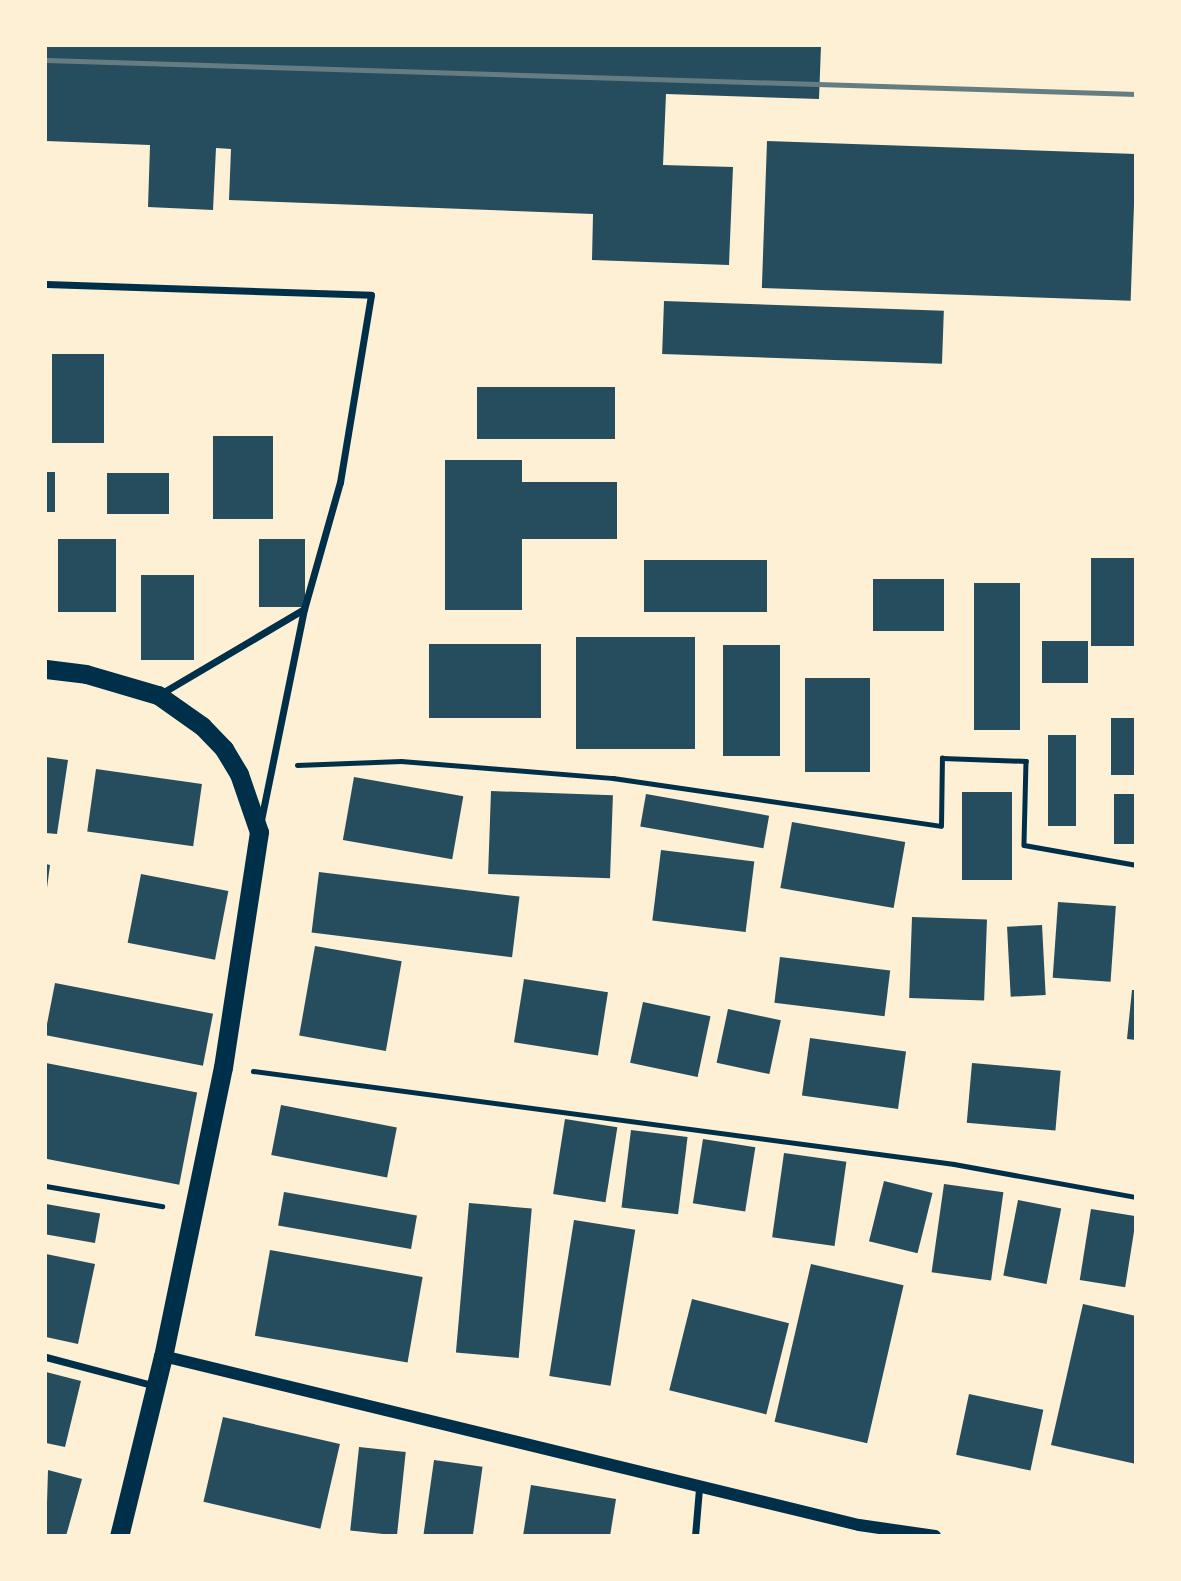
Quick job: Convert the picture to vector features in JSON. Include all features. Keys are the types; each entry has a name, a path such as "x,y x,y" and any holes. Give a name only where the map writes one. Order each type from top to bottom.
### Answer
{"highway":[{"path":"46,669 86,674 158,695 224,749 239,774 258,832 223,1067 163,1356 152,1385 119,1535"}],"street":[{"path":"46,284 371,295 340,482 304,609 275,765 258,832"},
{"path":"158,695 304,609"},
{"path":"163,1356 699,1488 859,1525 935,1535"},
{"path":"46,1357 152,1385"},
{"path":"695,1535 699,1488"}],"path":[{"path":"275,765 401,761 613,778 941,826 942,758 1026,761 1024,845 1136,865"},
{"path":"223,1067 954,1164 1136,1198"},
{"path":"46,1186 191,1211"}],"building":[{"path":"46,46 821,46 819,99 666,94 663,165 733,167 729,265 592,260 593,214 229,200 231,149 216,148 213,210 148,207 150,145 46,141"},
{"path":"767,141 1136,154 1131,301 762,288"},
{"path":"664,301 944,311 942,364 662,354"},
{"path":"52,354 104,354 104,443 52,443"},
{"path":"477,387 615,387 615,439 477,439"},
{"path":"213,436 273,436 273,519 213,519"},
{"path":"445,460 522,460 522,482 617,482 617,539 522,539 522,610 445,610"},
{"path":"46,472 55,472 55,512 46,512"},
{"path":"107,473 169,473 169,514 107,514"},
{"path":"58,539 116,539 116,612 58,612"},
{"path":"259,539 305,539 305,607 259,607"},
{"path":"1091,558 1136,558 1136,646 1091,646"},
{"path":"644,560 767,560 767,612 644,612"},
{"path":"141,575 194,575 194,660 141,660"},
{"path":"873,579 944,579 944,631 873,631"},
{"path":"974,583 1020,583 1020,730 974,730"},
{"path":"576,637 695,637 695,749 576,749"},
{"path":"1042,641 1088,641 1088,683 1042,683"},
{"path":"429,644 541,644 541,718 429,718"},
{"path":"723,645 780,645 780,756 723,756"},
{"path":"805,678 870,678 870,772 805,772"},
{"path":"1111,718 1136,718 1136,775 1111,775"},
{"path":"1048,735 1076,735 1076,826 1048,826"},
{"path":"46,757 68,760 57,834 46,833"},
{"path":"96,769 202,784 193,846 87,831"},
{"path":"354,777 463,796 452,859 343,840"},
{"path":"491,791 613,795 610,878 488,874"},
{"path":"962,792 1012,792 1012,880 962,880"},
{"path":"646,794 769,816 763,848 640,826"},
{"path":"1114,794 1136,794 1136,844 1114,844"},
{"path":"792,822 905,842 894,908 780,888"},
{"path":"661,850 754,861 746,932 652,920"},
{"path":"46,864 50,865 47,888 46,888"},
{"path":"319,872 519,897 512,957 312,933"},
{"path":"141,874 228,891 215,960 128,943"},
{"path":"1058,902 1116,906 1111,982 1053,978"},
{"path":"912,917 987,920 984,1001 909,998"},
{"path":"1042,925 1046,995 1011,997 1007,927"},
{"path":"315,946 402,961 386,1051 299,1036"},
{"path":"780,957 890,971 885,1016 774,1003"},
{"path":"524,979 608,992 598,1056 514,1042"},
{"path":"55,983 213,1014 203,1066 46,1035"},
{"path":"1132,990 1136,990 1136,1040 1127,1039"},
{"path":"643,1002 710,1016 698,1077 630,1063"},
{"path":"728,1009 781,1020 769,1074 717,1063"},
{"path":"810,1038 906,1051 898,1109 802,1095"},
{"path":"46,1063 197,1092 179,1185 46,1159"},
{"path":"972,1063 1061,1071 1055,1131 967,1123"},
{"path":"281,1105 397,1128 387,1178 271,1155"},
{"path":"565,1119 617,1127 605,1202 553,1194"},
{"path":"631,1130 688,1137 678,1214 621,1207"},
{"path":"703,1139 755,1147 745,1211 693,1203"},
{"path":"784,1153 846,1162 835,1246 772,1237"},
{"path":"884,1181 933,1193 918,1253 869,1241"},
{"path":"944,1184 1003,1192 991,1280 932,1272"},
{"path":"284,1192 417,1215 411,1249 278,1225"},
{"path":"1018,1200 1061,1208 1046,1284 1003,1276"},
{"path":"469,1203 532,1208 519,1358 456,1352"},
{"path":"46,1204 100,1214 95,1243 46,1234"},
{"path":"1091,1209 1136,1216 1125,1287 1080,1280"},
{"path":"574,1220 635,1230 611,1386 549,1376"},
{"path":"270,1250 423,1277 408,1363 255,1336"},
{"path":"46,1254 95,1264 78,1344 46,1337"},
{"path":"811,1264 904,1285 867,1443 775,1422"},
{"path":"692,1299 789,1323 766,1414 669,1390"},
{"path":"1083,1304 1136,1316 1136,1464 1051,1445"},
{"path":"46,1372 81,1381 65,1447 46,1443"},
{"path":"969,1394 1043,1410 1030,1470 956,1455"},
{"path":"223,1417 340,1444 320,1529 203,1502"},
{"path":"359,1447 406,1452 397,1535 350,1531"},
{"path":"434,1460 483,1467 473,1536 423,1535"},
{"path":"48,1470 82,1479 66,1536 46,1536"},
{"path":"531,1485 616,1499 610,1536 523,1536"}],"railway":[{"path":"46,60 1136,94"}]}
